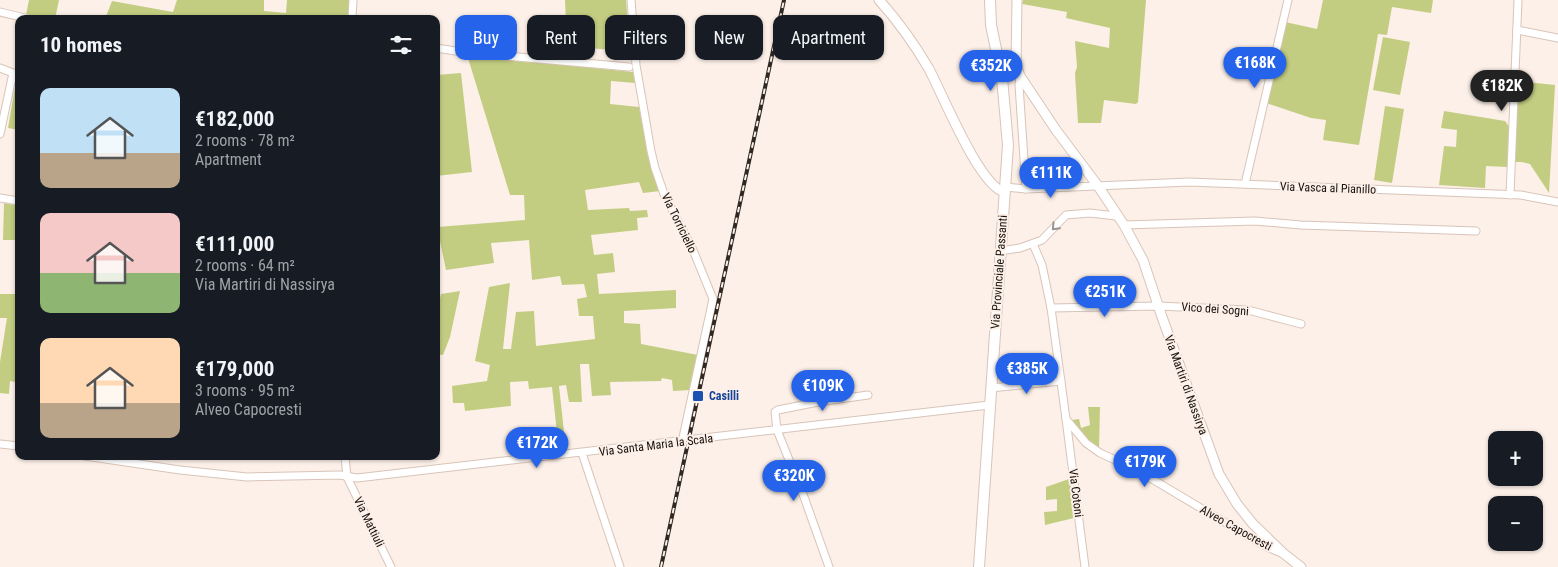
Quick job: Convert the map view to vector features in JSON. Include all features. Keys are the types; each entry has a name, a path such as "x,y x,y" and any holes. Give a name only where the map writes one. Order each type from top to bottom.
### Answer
{"main road":[{"name":"Via Provinciale Passanti","path":"979,567 1008,145 1002,78 991,24 990,0"}],"street":[{"path":"352,0 352,15"},
{"name":"Via Torriciello","path":"631,0 636,65 655,168 664,194 693,250 713,299 682,442"},
{"path":"879,0 891,13 929,70 968,148 993,185 1000,192 1005,190"},
{"name":"Via Martiri di Nassirya","path":"1017,0 1016,65 1020,76 1056,130 1098,186 1116,216 1124,225 1143,260 1219,474 1237,504 1283,553 1300,567"},
{"path":"1245,184 1288,0"},
{"path":"1510,195 1518,0"},
{"path":"0,12 15,16"},
{"path":"1517,30 1558,38"},
{"path":"440,49 629,67"},
{"path":"0,68 13,73 0,134"},
{"path":"1020,76 1026,190"},
{"name":"Via Vasca al Pianillo","path":"1005,190 1190,182 1521,195 1558,202"},
{"path":"0,198 15,200"},
{"path":"1000,251 1012,250 1033,244 1047,237 1066,216 1090,213 1116,216"},
{"path":"1124,225 1255,221 1301,225 1476,231"},
{"path":"1033,244 1042,265 1051,308 1066,419"},
{"name":"Vico dei Sogni","path":"1051,308 1158,306 1248,310 1301,324"},
{"path":"814,379 818,402"},
{"path":"991,388 1061,381"},
{"path":"829,567 774,416 778,410 868,395"},
{"name":"Via Santa Maria la Scala","path":"112,460 247,477 340,475 357,478 682,442 989,405"},
{"name":"Alveo Capocresti","path":"1066,419 1086,443 1100,453 1137,470 1252,538 1283,553"},
{"name":"Via Cotoni","path":"1066,419 1085,567"},
{"path":"0,444 15,446"},
{"path":"582,453 620,567"},
{"path":"345,460 347,477"},
{"name":"Via Mattiuli","path":"347,477 391,567"}],"green space":[{"path":"29,0 59,0 56,15 26,15"},
{"path":"177,0 264,0 264,11 286,13 287,0 350,0 349,15 107,15 112,1 173,12"},
{"path":"565,0 626,0 627,15 605,15 605,50 595,48 595,15 566,15"},
{"path":"1023,0 1146,0 1138,102 1136,104 1104,100 1101,123 1078,123 1075,41 1109,48 1110,28 1066,18 1067,12 1022,4"},
{"path":"1323,0 1433,0 1431,13 1392,7 1387,35 1378,34 1359,145 1323,140 1326,120 1311,118 1266,103 1285,22 1317,29"},
{"path":"1383,37 1410,42 1400,95 1373,90"},
{"path":"469,60 515,60 633,72 635,83 611,81 610,104 639,107 647,147 660,191 643,193 639,182 585,190 588,210 629,208 630,211 647,210 648,217 637,218 638,230 591,235 594,255 613,253 615,272 597,274 599,294 676,290 676,308 624,311 624,323 640,324 641,344 698,355 691,390 673,391 672,380 662,378 661,381 610,382 611,395 592,396 589,364 580,364 582,402 569,402 566,385 559,386 566,450 559,451 552,387 529,389 528,381 510,382 511,406 465,411 464,403 453,403 452,386 487,381 490,365 475,361 489,287 510,283 503,349 511,349 516,312 534,311 536,346 595,339 593,316 579,316 577,299 587,297 584,284 562,285 560,276 532,280 529,240 491,243 494,263 446,270 440,241 440,227 525,220 524,195 510,195"},
{"path":"461,73 472,172 440,176 440,75"},
{"path":"1516,81 1555,85 1549,193 1530,164 1514,162"},
{"path":"15,87 15,129 8,128"},
{"path":"1385,106 1404,109 1392,183 1374,180"},
{"path":"1444,111 1505,121 1510,128 1507,167 1486,166 1485,188 1439,185 1444,146 1456,147 1457,130 1441,128"},
{"path":"4,203 15,205 15,240 3,240"},
{"path":"460,291 450,337 443,355 440,355 441,294"},
{"path":"0,294 15,294 15,382 10,381 9,394 0,393 0,362 7,318 0,318"},
{"path":"1088,407 1100,407 1099,449 1087,440 1072,420 1079,419 1081,428 1090,425"},
{"path":"1069,479 1070,485 1072,485 1077,515 1074,518 1045,525 1044,512 1057,511 1057,499 1046,500 1046,487"}],"railway":[{"path":"661,567 784,0"}],"place":[{"name":"Casilli","path":"698,396"}]}
